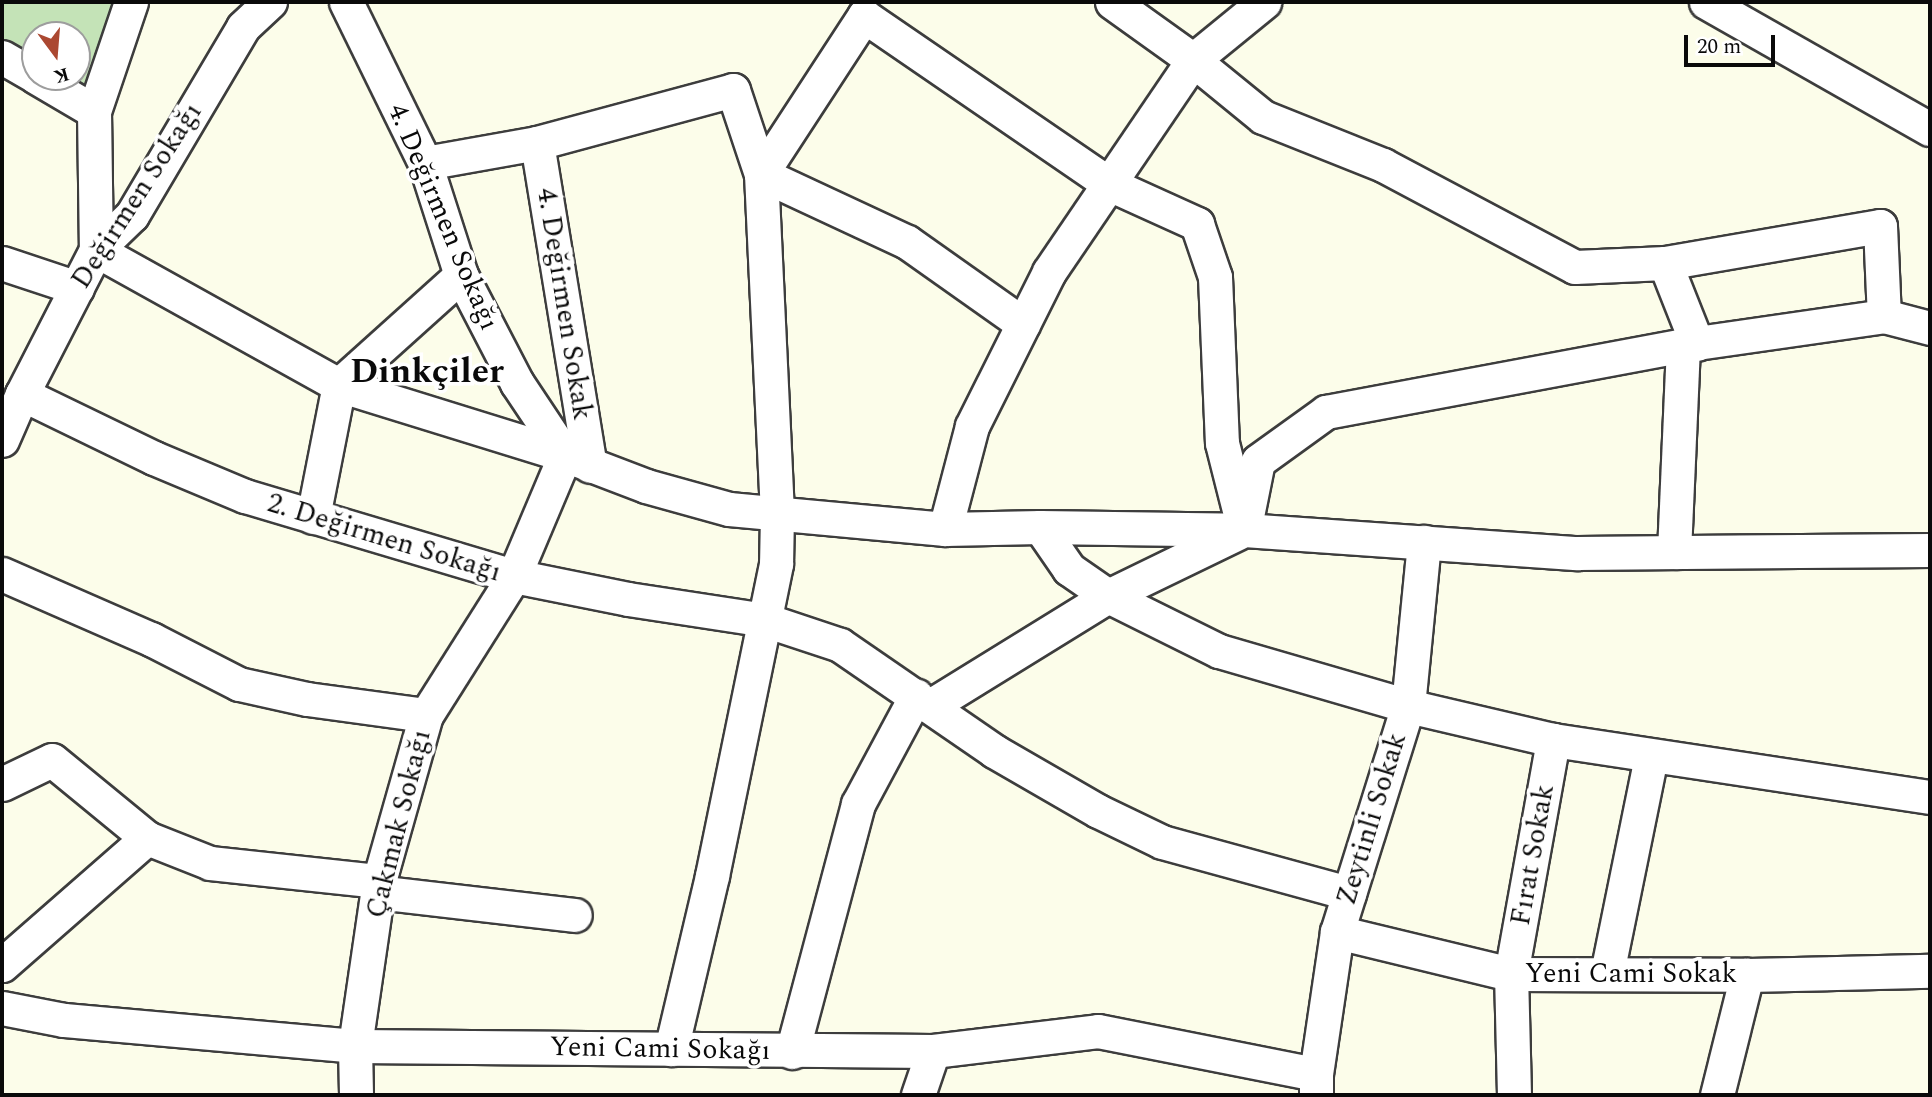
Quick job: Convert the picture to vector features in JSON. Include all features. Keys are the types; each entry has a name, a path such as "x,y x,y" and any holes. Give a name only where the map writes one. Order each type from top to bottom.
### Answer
{"street":[{"path":"131,2 94,111 96,250 339,385 578,461 646,486 729,509 946,529 1040,527 1244,530 1577,553 1930,550"},
{"name":"Değirmen Sokağı","path":"2,439 22,394 96,250 132,215 243,27 270,2"},
{"name":"4. Değirmen Sokağı","path":"346,2 425,163 461,275 517,383 578,461"},
{"path":"1112,2 1193,60 1264,117 1383,165 1575,267 1665,263 1880,226 1884,316"},
{"path":"946,529 972,426 1049,272 1193,60 1264,2"},
{"path":"1706,2 1930,129"},
{"path":"761,174 864,16 1109,184 1197,224 1215,276 1222,443 1244,530"},
{"path":"2,57 21,68"},
{"path":"425,163 537,143 733,90 761,174 777,514 776,564 712,876 671,1049"},
{"path":"60,91 94,111"},
{"name":"4. Değirmen Sokak","path":"537,143 578,461"},
{"path":"761,174 907,242 1023,324"},
{"path":"2,263 77,288"},
{"path":"1665,263 1690,344 1674,552"},
{"path":"313,517 339,385 461,275"},
{"path":"1244,530 1258,461 1326,412 1690,344 1884,316 1930,328"},
{"name":"2. Değirmen Sokağı","path":"22,394 154,458 245,496 313,517 514,576 628,599 765,620 840,645 994,751 1098,811 1162,842 1349,893"},
{"name":"Çakmak Sokağı","path":"356,1095 355,1046 378,887 426,715 514,576 578,461"},
{"path":"1040,527 1069,569 1108,596 1220,651 1408,706 1553,740 1930,797"},
{"path":"792,1052 858,804 923,701 1108,596 1244,530"},
{"name":"Zeytinli Sokak","path":"1316,1085 1337,932 1408,706 1424,542"},
{"path":"2,574 151,639 239,684 307,699 426,715"},
{"name":"Fırat Sokak","path":"1514,1095 1511,974 1553,740"},
{"path":"1608,973 1651,756"},
{"path":"2,783 52,760 147,838 211,863 575,915"},
{"path":"2,965 147,838"},
{"name":"Yeni Cami Sokak","path":"1337,932 1511,974 1747,975 1930,971"},
{"path":"1717,1095 1747,975"},
{"name":"Yeni Cami Sokağı","path":"2,1008 64,1020 355,1046 792,1052 933,1051 1098,1031 1316,1085"},
{"path":"918,1095 933,1051"}],"green space":[{"path":"2,2 117,2 91,80 91,21 21,21 21,59 2,49"}],"district":[{"name":"Dinkçiler","path":"427,372"}]}
